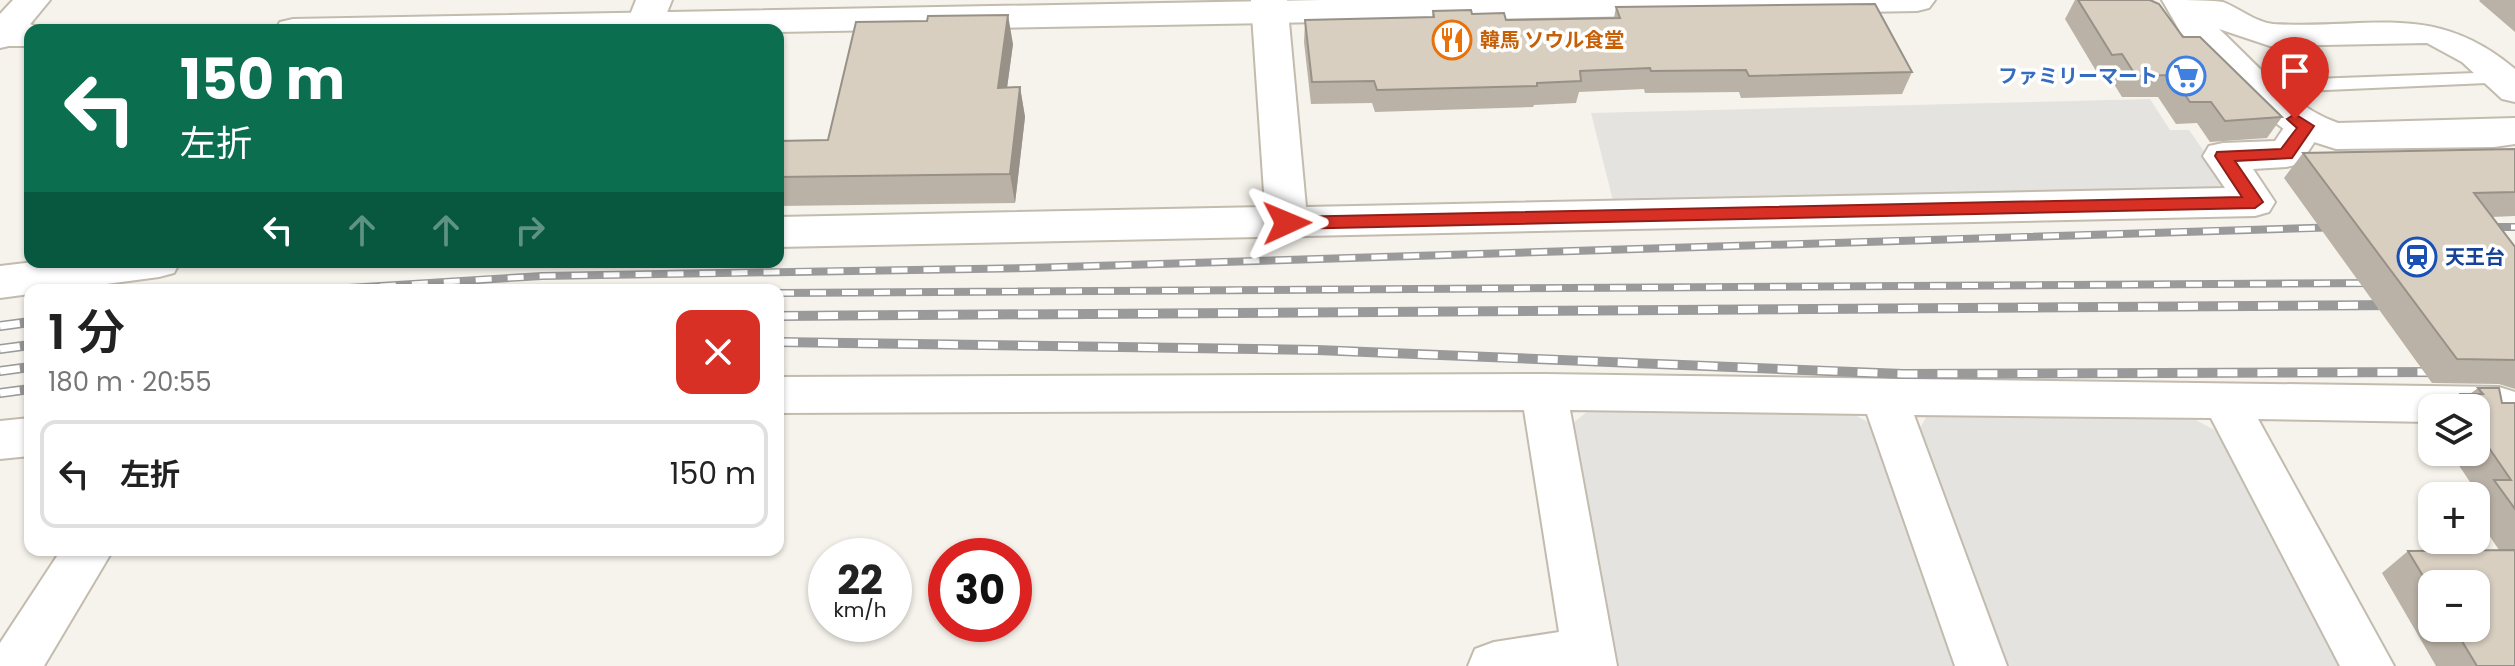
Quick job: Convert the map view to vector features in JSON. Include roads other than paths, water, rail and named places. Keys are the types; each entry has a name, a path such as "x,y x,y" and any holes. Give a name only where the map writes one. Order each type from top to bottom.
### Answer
{"street":[{"path":"8,36 32,0"},
{"path":"470,24 1270,6 1917,0"},
{"path":"2180,0 2194,25 2258,87 2306,126 2336,136 2494,134 2515,131"},
{"path":"2191,0 2224,14 2245,28 2270,35 2427,32 2442,35 2467,47 2509,84"},
{"path":"1270,6 1287,223"},
{"path":"784,232 2255,202 2223,156 2286,154 2306,126"},
{"path":"0,282 111,268"},
{"path":"784,395 1544,392 2499,405"},
{"path":"1494,666 1589,659 1544,392"},
{"path":"1884,396 1981,666"},
{"path":"2224,400 2368,666"},
{"path":"0,440 24,438"},
{"path":"15,666 84,556"}],"lane":[{"path":"2258,87 2509,84"}],"railway":[{"path":"413,284 542,276 1029,268 2343,227"},
{"path":"2479,227 2515,227"},
{"path":"784,293 2383,283"},
{"path":"784,316 2398,305"},
{"path":"0,326 24,323"},
{"path":"784,342 1317,350 1903,374 2447,372"},
{"path":"0,349 24,346"},
{"path":"0,371 24,368"},
{"path":"0,393 24,390"}],"place":[{"name":"韓馬 ソウル食堂","path":"1452,40"},
{"name":"ファミリーマート","path":"2186,76"},
{"name":"天王台","path":"2417,257"}]}
